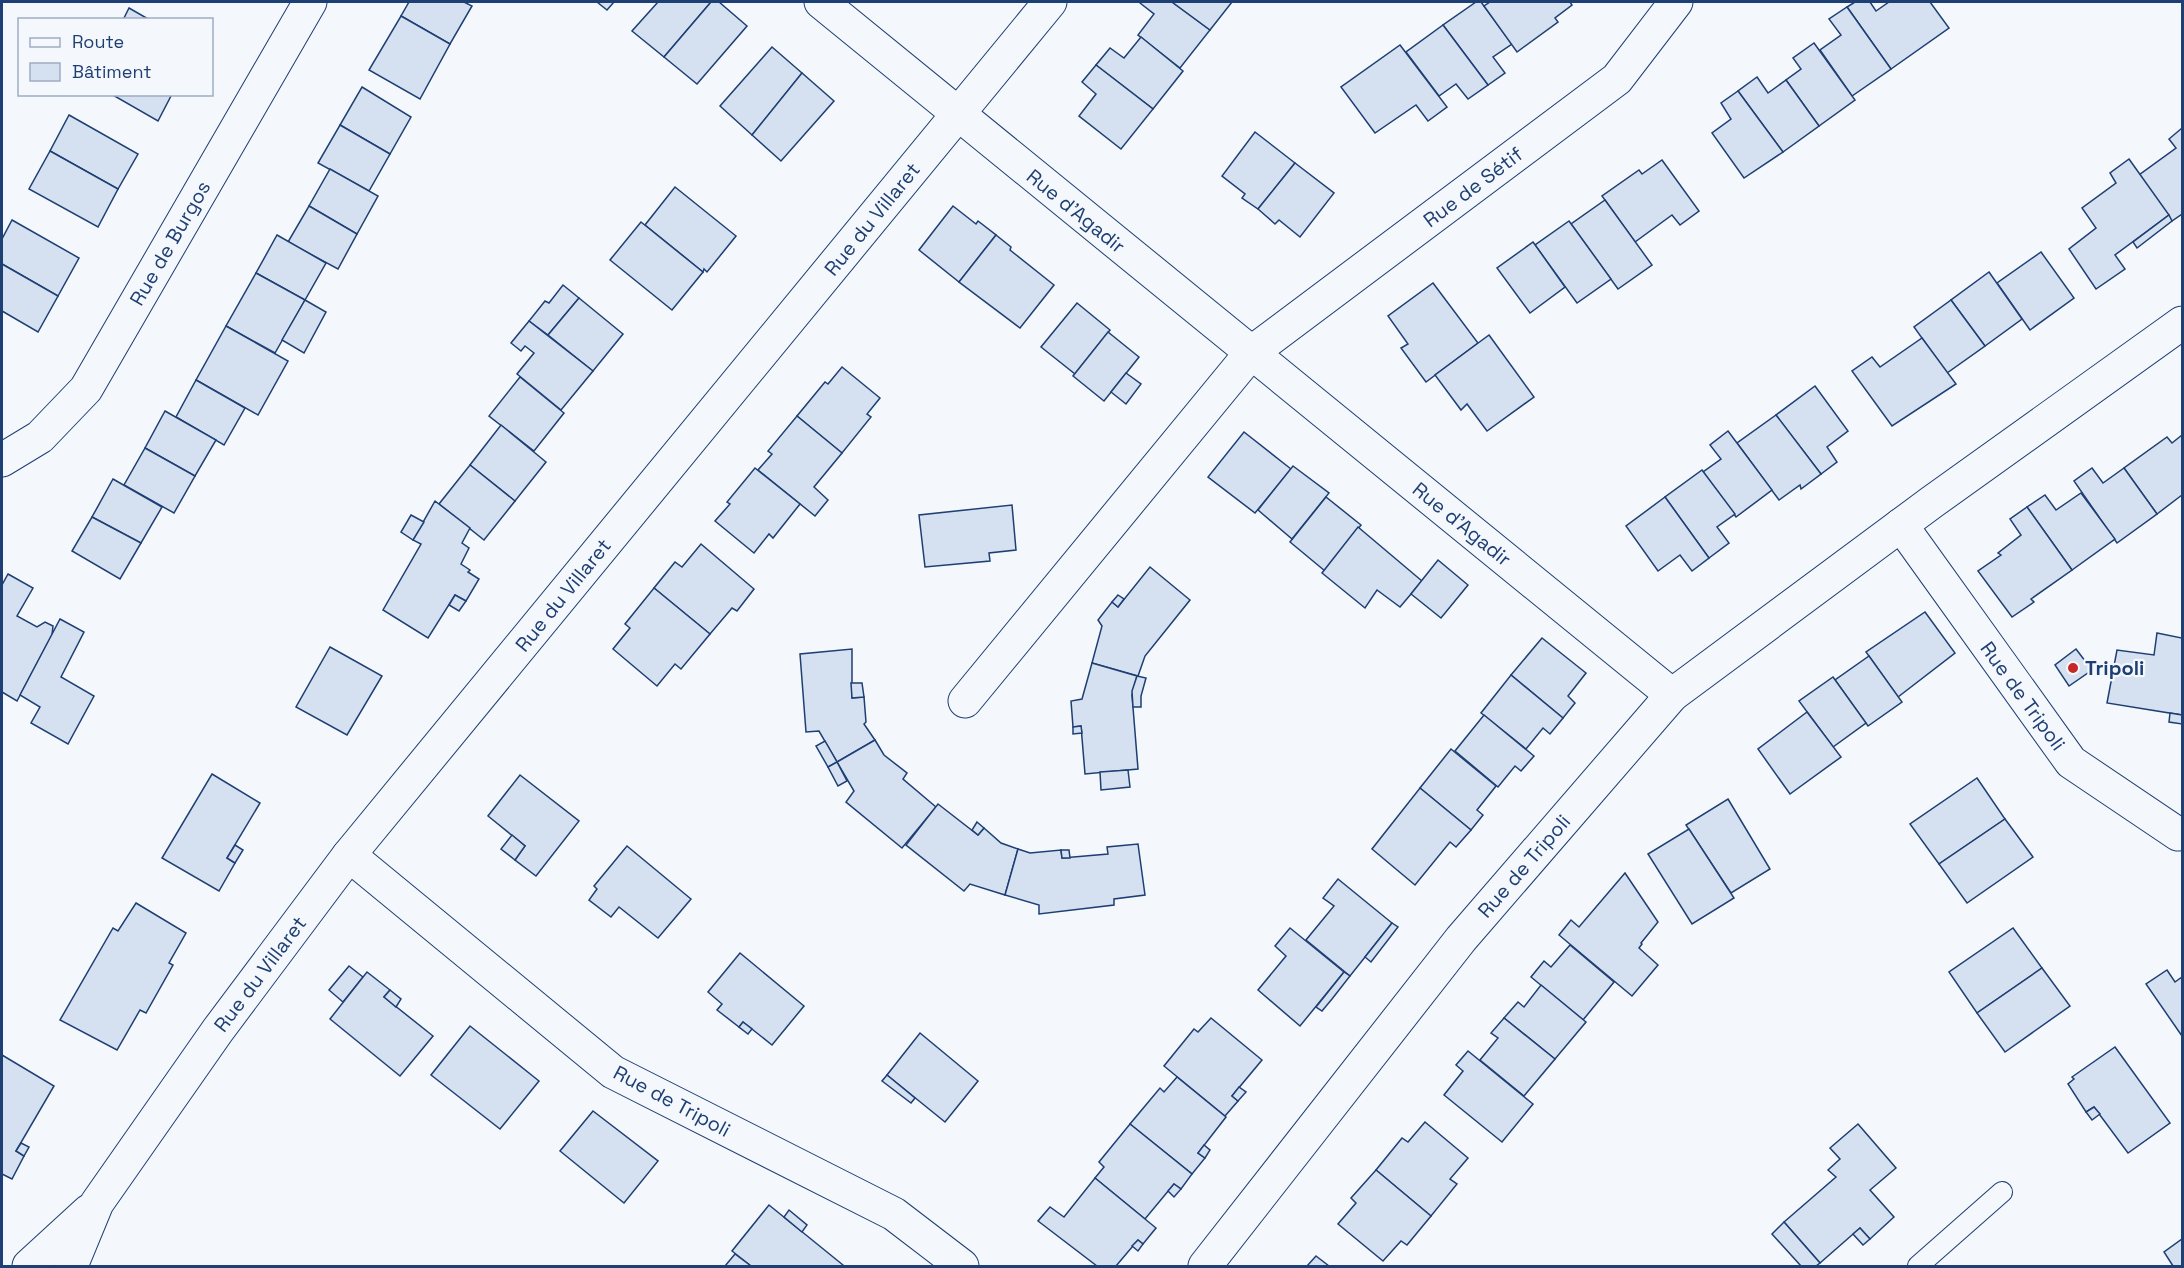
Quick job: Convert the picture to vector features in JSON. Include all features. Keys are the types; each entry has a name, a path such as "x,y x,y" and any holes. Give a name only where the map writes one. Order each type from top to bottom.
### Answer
{"street":[{"name":"Rue de Burgos","path":"2,460 40,437 86,389 310,2"},
{"name":"Rue d'Agadir","path":"821,2 1672,695"},
{"name":"Rue du Villaret","path":"29,1266 97,1203 218,1030 350,855 1050,2"},
{"name":"Rue de Sétif","path":"1251,353 1617,79 1676,2"},
{"name":"Rue de Tripoli","path":"1205,1266 1461,939 1672,695 1901,525 2182,323"},
{"path":"965,701 1251,353"},
{"name":"Rue de Tripoli","path":"1901,525 2071,762 2178,834"},
{"name":"Rue de Tripoli","path":"350,855 613,1072 894,1214 962,1266"},
{"name":"Rue du Villaret","path":"71,1266 97,1203"}],"lane":[{"path":"1918,1266 2002,1192"}],"building":[{"path":"409,2 464,2 472,6 450,44 401,16"},
{"path":"597,2 614,2 607,10"},
{"path":"658,2 711,2 664,57 632,31"},
{"path":"711,2 719,2 747,26 697,84 664,57"},
{"path":"1141,2 1172,2 1210,30 1180,68 1138,35 1154,14"},
{"path":"1172,2 1232,2 1210,30"},
{"path":"1476,2 1481,2 1512,44 1493,57 1505,73 1488,85 1443,25"},
{"path":"1490,2 1570,2 1572,5 1555,18 1558,22 1517,52 1484,6"},
{"path":"1855,2 1870,2 1876,11 1889,2 1930,2 1949,28 1891,69 1847,7"},
{"path":"1847,7 1891,69 1852,96 1820,50 1841,35 1829,19"},
{"path":"129,8 146,18 124,18"},
{"path":"401,16 450,44 420,99 369,70"},
{"path":"1443,25 1488,85 1468,99 1456,84 1439,96 1406,52"},
{"path":"1141,37 1183,71 1153,109 1096,65 1110,48 1124,58"},
{"path":"1814,43 1855,100 1819,126 1786,80 1801,69 1793,58"},
{"path":"1400,45 1447,107 1428,121 1416,105 1375,133 1341,87"},
{"path":"772,47 802,73 752,135 720,106"},
{"path":"1096,65 1153,109 1121,149 1079,116 1096,94 1082,82"},
{"path":"802,73 834,101 781,161 752,135"},
{"path":"1757,77 1768,93 1786,80 1819,126 1783,152 1738,91"},
{"path":"362,87 411,117 390,154 340,125"},
{"path":"1738,91 1783,152 1744,178 1712,133 1731,119 1721,103"},
{"path":"114,96 171,96 158,121"},
{"path":"69,115 138,154 118,189 50,151"},
{"path":"340,125 390,154 369,191 318,163"},
{"path":"2182,128 2182,214 2172,221 2139,175 2176,148 2169,139"},
{"path":"1255,132 1295,163 1258,209 1242,198 1245,194 1222,176"},
{"path":"50,151 118,189 98,227 29,189"},
{"path":"2129,159 2169,215 2115,255 2125,269 2096,289 2069,249 2096,228 2082,208 2116,183 2110,173"},
{"path":"1662,160 1699,211 1680,225 1672,215 1635,242 1602,196 1639,170 1642,174"},
{"path":"1295,163 1334,193 1300,237 1279,220 1275,224 1258,209"},
{"path":"330,169 378,196 357,234 309,206"},
{"path":"675,187 736,236 707,272 704,269 703,272 645,225"},
{"path":"1605,200 1652,265 1618,289 1571,224"},
{"path":"309,206 357,234 338,269 288,242"},
{"path":"953,206 976,224 978,221 996,235 959,282 919,250"},
{"path":"2169,215 2172,221 2137,248 2133,242"},
{"path":"12,220 79,258 58,296 2,264 2,239"},
{"path":"1569,221 1611,279 1577,303 1535,245"},
{"path":"641,222 703,272 672,310 610,260"},
{"path":"277,235 326,263 305,300 256,273"},
{"path":"996,235 1011,247 1010,250 1054,285 1020,328 959,282"},
{"path":"1533,242 1565,287 1530,313 1497,268"},
{"path":"2041,252 2074,298 2030,330 1997,283"},
{"path":"2,264 58,296 38,332 2,311"},
{"path":"1989,272 2022,319 1985,346 1951,300"},
{"path":"256,273 305,300 275,353 226,326"},
{"path":"1433,283 1478,343 1426,382 1401,348 1408,344 1388,316"},
{"path":"563,285 579,298 548,335 529,321 545,301 549,303"},
{"path":"579,298 623,334 593,371 548,335"},
{"path":"305,300 326,312 304,353 282,340"},
{"path":"1951,300 1985,346 1947,373 1914,327"},
{"path":"1077,303 1110,330 1075,374 1041,347"},
{"path":"529,321 593,371 561,410 517,374 534,353 525,346 521,351 511,343"},
{"path":"226,326 288,361 258,415 196,380"},
{"path":"1108,332 1139,357 1104,401 1073,376"},
{"path":"1489,335 1534,397 1487,431 1467,404 1461,410 1435,375"},
{"path":"1922,338 1956,384 1892,426 1852,371 1872,357 1880,367"},
{"path":"842,367 880,398 867,414 871,417 842,453 797,416 825,382 828,384"},
{"path":"1126,373 1141,384 1126,404 1111,392"},
{"path":"520,377 564,413 534,451 489,416"},
{"path":"196,380 245,408 224,445 176,417"},
{"path":"1815,386 1848,431 1827,447 1837,462 1821,474 1776,415"},
{"path":"165,411 216,440 195,476 145,448"},
{"path":"1776,415 1821,474 1801,489 1800,485 1779,500 1737,443"},
{"path":"797,416 842,453 814,487 828,500 815,516 758,470 772,454 768,451"},
{"path":"501,425 546,462 515,501 470,465"},
{"path":"1728,431 1772,490 1736,517 1703,472 1721,459 1710,445"},
{"path":"1244,432 1291,469 1255,513 1208,477"},
{"path":"2182,435 2182,495 2157,514 2124,468 2167,437 2172,443"},
{"path":"145,448 195,476 174,513 124,485"},
{"path":"470,465 515,501 484,540 439,504"},
{"path":"1293,466 1329,493 1292,539 1258,510"},
{"path":"755,468 800,504 773,538 769,534 754,553 715,521 730,504 727,502"},
{"path":"2092,468 2103,483 2124,468 2157,514 2117,543 2074,481"},
{"path":"1702,470 1735,514 1717,527 1729,543 1709,558 1665,497"},
{"path":"113,479 162,507 141,543 92,517"},
{"path":"2081,493 2115,539 2072,570 2027,507 2045,495 2056,510"},
{"path":"1326,497 1361,525 1325,571 1290,542"},
{"path":"1665,497 1709,558 1692,571 1680,555 1658,571 1626,526"},
{"path":"435,501 470,528 462,543 469,548 461,564 479,579 466,601 455,595 428,638 383,610 421,544 413,540"},
{"path":"1012,505 1016,550 989,553 990,561 925,567 919,515"},
{"path":"2027,507 2072,570 2031,599 2034,602 2012,617 1978,571 2001,555 1998,553 2021,535 2010,519"},
{"path":"411,515 424,522 413,540 401,532"},
{"path":"92,517 141,543 120,579 72,551"},
{"path":"1358,527 1422,581 1400,607 1377,590 1365,608 1322,573"},
{"path":"701,544 754,589 737,611 732,608 710,634 654,588 675,562 682,567"},
{"path":"1438,560 1468,585 1441,618 1411,594"},
{"path":"1150,567 1190,600 1145,656 1138,676 1092,663 1102,626 1098,620 1112,602 1118,607"},
{"path":"8,574 33,588 17,616 37,627 45,622 53,626 52,635 17,701 2,692 2,585"},
{"path":"654,588 710,634 681,669 675,664 657,686 613,649 630,628 625,624"},
{"path":"455,595 466,601 459,611 449,605"},
{"path":"1118,595 1124,599 1118,607 1112,602"},
{"path":"1925,612 1955,653 1898,697 1866,652"},
{"path":"60,619 84,632 61,677 94,696 68,744 31,723 40,707 20,695"},
{"path":"2157,633 2182,638 2182,715 2107,703 2117,650 2154,655"},
{"path":"1542,638 1586,673 1568,696 1575,703 1563,718 1511,675"},
{"path":"330,647 382,676 347,735 296,707"},
{"path":"852,649 852,698 864,697 866,722 864,724 875,740 837,762 819,731 806,732 800,654"},
{"name":"Tripoli","path":"2076,649 2092,670 2069,686 2055,665"},
{"path":"1869,656 1902,702 1868,726 1835,680"},
{"path":"1092,663 1137,676 1132,695 1138,769 1085,774 1081,726 1073,727 1071,701 1082,699"},
{"path":"1511,675 1563,718 1550,734 1543,728 1526,749 1481,713"},
{"path":"1137,676 1146,678 1141,696 1141,707 1133,707 1132,691"},
{"path":"1833,677 1866,723 1833,747 1799,701"},
{"path":"851,683 862,683 864,697 852,698"},
{"path":"1807,712 1841,757 1790,794 1758,749"},
{"path":"2170,713 2182,715 2182,724 2169,722"},
{"path":"1484,715 1534,756 1521,771 1515,766 1498,787 1455,751"},
{"path":"1081,726 1082,733 1073,734 1073,727"},
{"path":"875,740 884,755 907,773 903,779 936,807 902,848 846,802 854,791 837,762"},
{"path":"825,741 837,762 828,767 816,746"},
{"path":"1451,749 1496,786 1477,810 1483,815 1471,830 1420,788"},
{"path":"837,762 847,781 838,786 828,767"},
{"path":"1128,770 1130,787 1101,790 1100,772"},
{"path":"212,774 260,803 227,858 235,863 219,891 162,858"},
{"path":"520,775 579,821 536,876 515,860 525,846 488,816"},
{"path":"1977,778 2005,819 1939,864 1910,824"},
{"path":"1420,788 1471,830 1456,847 1450,842 1415,885 1372,849"},
{"path":"1728,799 1770,869 1731,893 1686,825"},
{"path":"938,804 978,835 984,828 1001,843 1018,849 1005,895 970,884 964,891 906,845"},
{"path":"2005,819 2033,857 1967,903 1939,864"},
{"path":"977,822 984,828 978,835 972,830"},
{"path":"1689,829 1734,898 1692,924 1648,854"},
{"path":"512,835 525,846 515,860 501,849"},
{"path":"1138,844 1145,895 1114,899 1114,905 1039,914 1039,905 1005,895 1018,849 1030,853 1061,850 1062,858 1108,854 1107,847"},
{"path":"235,845 243,850 235,863 227,858"},
{"path":"627,846 691,899 658,938 619,907 611,917 589,900 597,889 594,886"},
{"path":"1061,850 1069,850 1070,858 1062,858"},
{"path":"1625,873 1658,922 1639,948 1658,965 1632,996 1559,935 1571,920 1579,927"},
{"path":"1338,879 1392,923 1350,976 1306,940 1334,906 1323,898"},
{"path":"136,903 186,933 169,963 173,965 146,1013 140,1010 117,1050 60,1020 113,928 118,931"},
{"path":"1392,923 1398,927 1371,962 1365,957"},
{"path":"1290,928 1344,972 1300,1026 1258,990 1286,956 1275,946"},
{"path":"2013,928 2042,968 1977,1013 1949,972"},
{"path":"1570,945 1614,982 1583,1020 1531,977 1544,961 1551,967"},
{"path":"740,953 804,1006 772,1045 743,1022 739,1027 717,1010 722,1004 708,992"},
{"path":"349,966 363,977 343,1002 329,990"},
{"path":"2042,968 2070,1006 2005,1052 1977,1013"},
{"path":"2167,970 2175,982 2182,977 2182,1036 2146,984"},
{"path":"367,972 390,990 384,997 433,1036 400,1076 330,1019"},
{"path":"1344,972 1350,976 1332,999 1322,1011 1316,1007"},
{"path":"1541,985 1586,1022 1555,1059 1504,1018 1518,1002 1524,1007"},
{"path":"390,990 401,999 396,1007 384,997"},
{"path":"1211,1018 1262,1060 1232,1096 1238,1101 1225,1116 1164,1066 1194,1029 1198,1032"},
{"path":"1504,1018 1555,1059 1524,1096 1480,1060 1498,1038 1491,1033"},
{"path":"743,1022 752,1029 748,1034 739,1027"},
{"path":"470,1026 539,1081 500,1129 431,1075"},
{"path":"920,1033 978,1081 945,1122 887,1075"},
{"path":"2115,1047 2170,1123 2128,1153 2094,1107 2086,1112 2068,1084 2074,1079 2072,1077"},
{"path":"1468,1051 1533,1104 1502,1142 1444,1095 1463,1071 1456,1065"},
{"path":"2,1055 54,1086 16,1151 24,1156 12,1179 2,1174"},
{"path":"887,1075 915,1098 911,1103 882,1081"},
{"path":"1177,1077 1226,1117 1198,1153 1205,1158 1192,1174 1130,1124 1160,1088 1164,1092"},
{"path":"1239,1087 1246,1092 1238,1101 1232,1096"},
{"path":"2094,1107 2100,1114 2092,1120 2086,1112"},
{"path":"593,1111 658,1161 624,1203 560,1151"},
{"path":"1425,1122 1468,1158 1450,1179 1457,1184 1431,1216 1376,1170 1402,1138 1408,1142"},
{"path":"1130,1124 1192,1174 1181,1189 1174,1184 1145,1219 1095,1178 1104,1167 1099,1162"},
{"path":"1858,1124 1896,1168 1870,1190 1894,1217 1870,1239 1860,1228 1820,1263 1784,1222 1836,1177 1828,1170 1840,1159 1830,1148"},
{"path":"21,1143 29,1147 24,1156 16,1151"},
{"path":"1204,1145 1210,1150 1205,1158 1198,1153"},
{"path":"1376,1170 1431,1216 1407,1245 1401,1241 1383,1261 1338,1224 1356,1203 1351,1198"},
{"path":"1095,1178 1156,1228 1143,1244 1138,1240 1116,1266 1097,1266 1038,1221 1050,1207 1064,1217"},
{"path":"1174,1184 1181,1189 1174,1197 1168,1191"},
{"path":"769,1205 843,1265 751,1266 732,1251"},
{"path":"789,1210 807,1225 802,1232 784,1217"},
{"path":"1784,1222 1820,1263 1816,1266 1801,1266 1772,1234"},
{"path":"1860,1228 1870,1239 1863,1245 1853,1234"},
{"path":"2182,1239 2182,1266 2173,1266 2164,1252"},
{"path":"1138,1240 1143,1244 1138,1251 1132,1246"},
{"path":"735,1254 751,1266 725,1266"},
{"path":"1316,1256 1329,1266 1307,1266"}],"place":[{"name":"Tripoli","path":"2073,668"}]}
